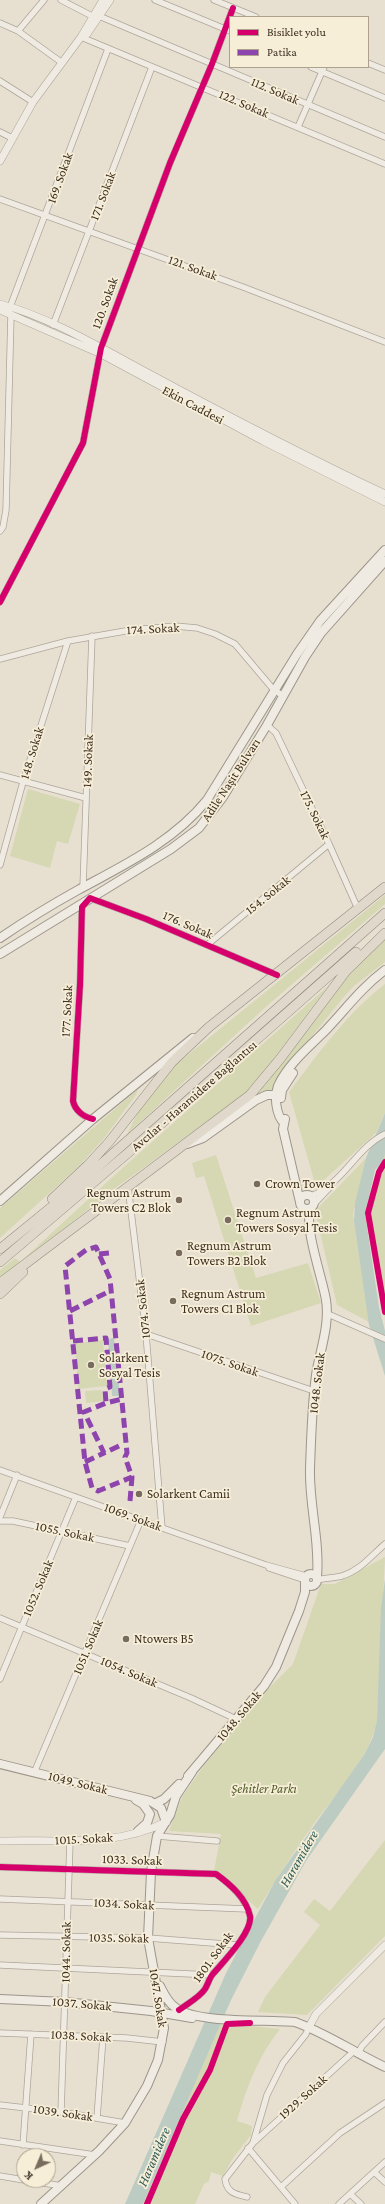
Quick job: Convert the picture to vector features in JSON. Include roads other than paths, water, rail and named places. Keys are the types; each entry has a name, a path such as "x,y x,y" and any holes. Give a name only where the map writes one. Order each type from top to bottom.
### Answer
{"highway":[{"path":"36,1219 41,1210 88,1165 109,1142 161,1073 209,1028 385,887"},
{"name":"Avcılar - Haramidere Bağlantısı","path":"0,1249 66,1195 385,913"},
{"name":"Avcılar - Haramidere Bağlantısı","path":"0,1262 134,1148 385,926"},
{"path":"0,1283 34,1259 257,1088 341,977 385,933"},
{"path":"0,1294 26,1270 34,1259"}],"main road":[{"name":"Adile Naşit Bulvarı","path":"0,938 180,830 199,810 273,689 320,621 385,550"},
{"name":"Adile Naşit Bulvarı","path":"0,954 144,866 188,838 199,828 223,797 267,725 304,657 321,633 384,564"},
{"path":"138,856 144,866"},
{"path":"83,887 90,898"},
{"path":"311,1201 300,1187 283,1130 284,1123 278,1109 279,1084 296,1060 325,1031 357,994 385,970"},
{"path":"0,1201 93,1119 182,1046 209,1028"},
{"path":"184,1145 203,1138 256,1100 267,1096 278,1096"},
{"path":"295,1173 300,1204 310,1231"},
{"path":"300,1204 302,1198 311,1201"},
{"path":"300,1204 304,1209 311,1201"},
{"path":"310,1231 308,1215 311,1201"},
{"name":"1048. Sokak","path":"310,1231 323,1284 328,1314 314,1391 310,1492 316,1537"},
{"path":"299,1611 305,1592 306,1578 314,1560 316,1537"},
{"path":"299,1611 316,1581 318,1554 316,1537"},
{"path":"306,1578 315,1574 316,1581"},
{"name":"1048. Sokak","path":"156,1803 164,1799 192,1772 264,1686 276,1667 299,1611"},
{"name":"1049. Sokak","path":"0,1764 156,1803"},
{"name":"1047. Sokak","path":"41,2204 95,2155 125,2123 153,2072 163,2042 163,2014 148,1938 151,1872 157,1836 172,1812 176,1796 192,1772"},
{"path":"124,1795 143,1804 150,1814 147,1823 138,1831"},
{"path":"156,1803 161,1808 166,1822"},
{"path":"157,1980 170,2003 179,2010 200,2016 287,2022 308,2027 355,2053 385,2067"},
{"name":"1037. Sokak","path":"0,1999 65,2002 188,2017 200,2016"}],"street":[{"path":"18,31 44,0"},
{"name":"112. Sokak","path":"61,0 385,137"},
{"path":"0,161 32,102 81,37 87,34 103,0"},
{"path":"96,16 110,0"},
{"path":"155,0 228,30"},
{"path":"214,0 253,16"},
{"name":"120. Sokak","path":"231,16 233,8"},
{"path":"0,23 18,31 61,62"},
{"name":"120. Sokak","path":"0,602 83,443 100,350 137,247 202,86 228,30"},
{"name":"122. Sokak","path":"81,37 202,86 385,164"},
{"name":"169. Sokak","path":"0,531 3,527 6,510 10,310 108,49"},
{"path":"369,63 385,70"},
{"name":"171. Sokak","path":"52,325 90,231 152,67"},
{"path":"298,127 323,69 385,98"},
{"path":"0,81 32,102"},
{"path":"0,132 12,138"},
{"name":"121. Sokak","path":"0,199 137,247 385,342"},
{"name":"Ekin Caddesi","path":"0,304 10,310 100,350 263,441 385,502"},
{"name":"Ekin Caddesi","path":"0,310 10,310 52,325 303,455 385,494"},
{"name":"174. Sokak","path":"0,659 92,636 131,630 175,626 197,628 216,634 235,644 273,689 283,696"},
{"name":"149. Sokak","path":"83,887 92,636"},
{"name":"148. Sokak","path":"0,865 23,782 68,641"},
{"name":"175. Sokak","path":"267,725 276,733 358,909"},
{"path":"0,775 86,798"},
{"name":"154. Sokak","path":"207,946 329,844"},
{"name":"176. Sokak","path":"90,898 146,919 277,975"},
{"name":"177. Sokak","path":"90,898 82,907 80,985 73,1101 81,1113 93,1119"},
{"path":"311,1201 376,1140 385,1134"},
{"name":"1074. Sokak","path":"128,1186 146,1334 162,1528"},
{"path":"328,1314 385,1339"},
{"name":"1075. Sokak","path":"146,1334 314,1391"},
{"name":"1069. Sokak","path":"0,1470 306,1578"},
{"path":"0,1517 17,1476"},
{"name":"1052. Sokak","path":"0,1679 76,1497"},
{"name":"1051. Sokak","path":"34,1773 86,1653 140,1520"},
{"name":"1055. Sokak","path":"0,1521 12,1521 130,1546"},
{"path":"316,1581 337,1577 353,1571 368,1561 385,1544"},
{"name":"1054. Sokak","path":"0,1618 86,1653 236,1719"},
{"name":"1015. Sokak","path":"0,1841 110,1840 166,1822"},
{"path":"157,1836 217,1840"},
{"name":"1044. Sokak","path":"61,2112 70,1841"},
{"name":"1033. Sokak","path":"0,1867 216,1874 244,1899 247,1908"},
{"name":"1034. Sokak","path":"0,1899 149,1906 247,1908"},
{"name":"1801. Sokak","path":"179,2010 205,1989 212,1975 238,1945 251,1918 247,1908"},
{"name":"1035. Sokak","path":"0,1935 148,1938 238,1945"},
{"path":"253,2143 267,2095 283,2063 306,2034 308,2027 316,2014 385,1945"},
{"path":"0,1965 66,1969 154,1971 212,1975"},
{"name":"1929. Sokak","path":"247,2197 231,2193 227,2188 225,2179 248,2148 355,2053 385,2022"},
{"name":"1038. Sokak","path":"0,2033 103,2037 163,2042"},
{"path":"23,2145 31,2034"},
{"path":"97,2118 103,2037"},
{"path":"281,2187 340,2133 385,2103"},
{"name":"1039. Sokak","path":"0,2105 61,2112 125,2123"},
{"path":"0,2141 95,2155"},
{"path":"248,2148 295,2204"},
{"path":"339,2204 385,2162"},
{"path":"374,2172 385,2182"},
{"path":"0,2176 16,2179"},
{"path":"56,2185 62,2186"},
{"path":"350,2194 361,2204"}],"water":[{"path":"385,1113 385,1154 383,1161 375,1170 365,1214 379,1307 385,1331 385,1376 369,1325 354,1221 355,1203 366,1158"},
{"path":"114,1338 120,1396 112,1396 108,1339"},
{"name":"Haramidere","path":"385,1579 385,1749 306,1861 261,1941 231,2000 143,2204 125,2204 226,1973 275,1881 364,1755 373,1737 377,1720 381,1608"}],"place":[{"name":"Crown Tower","path":"257,1184"},
{"name":"Regnum Astrum Towers C2 Blok","path":"179,1200"},
{"name":"Regnum Astrum Towers Sosyal Tesis","path":"228,1220"},
{"name":"Regnum Astrum Towers B2 Blok","path":"179,1253"},
{"name":"Regnum Astrum Towers C1 Blok","path":"173,1301"},
{"name":"Solarkent Sosyal Tesis","path":"91,1365"},
{"name":"Solarkent Camii","path":"139,1494"},
{"name":"Ntowers B5","path":"126,1639"}],"park label":[{"name":"Şehitler Parkı","path":"264,1789"}]}
